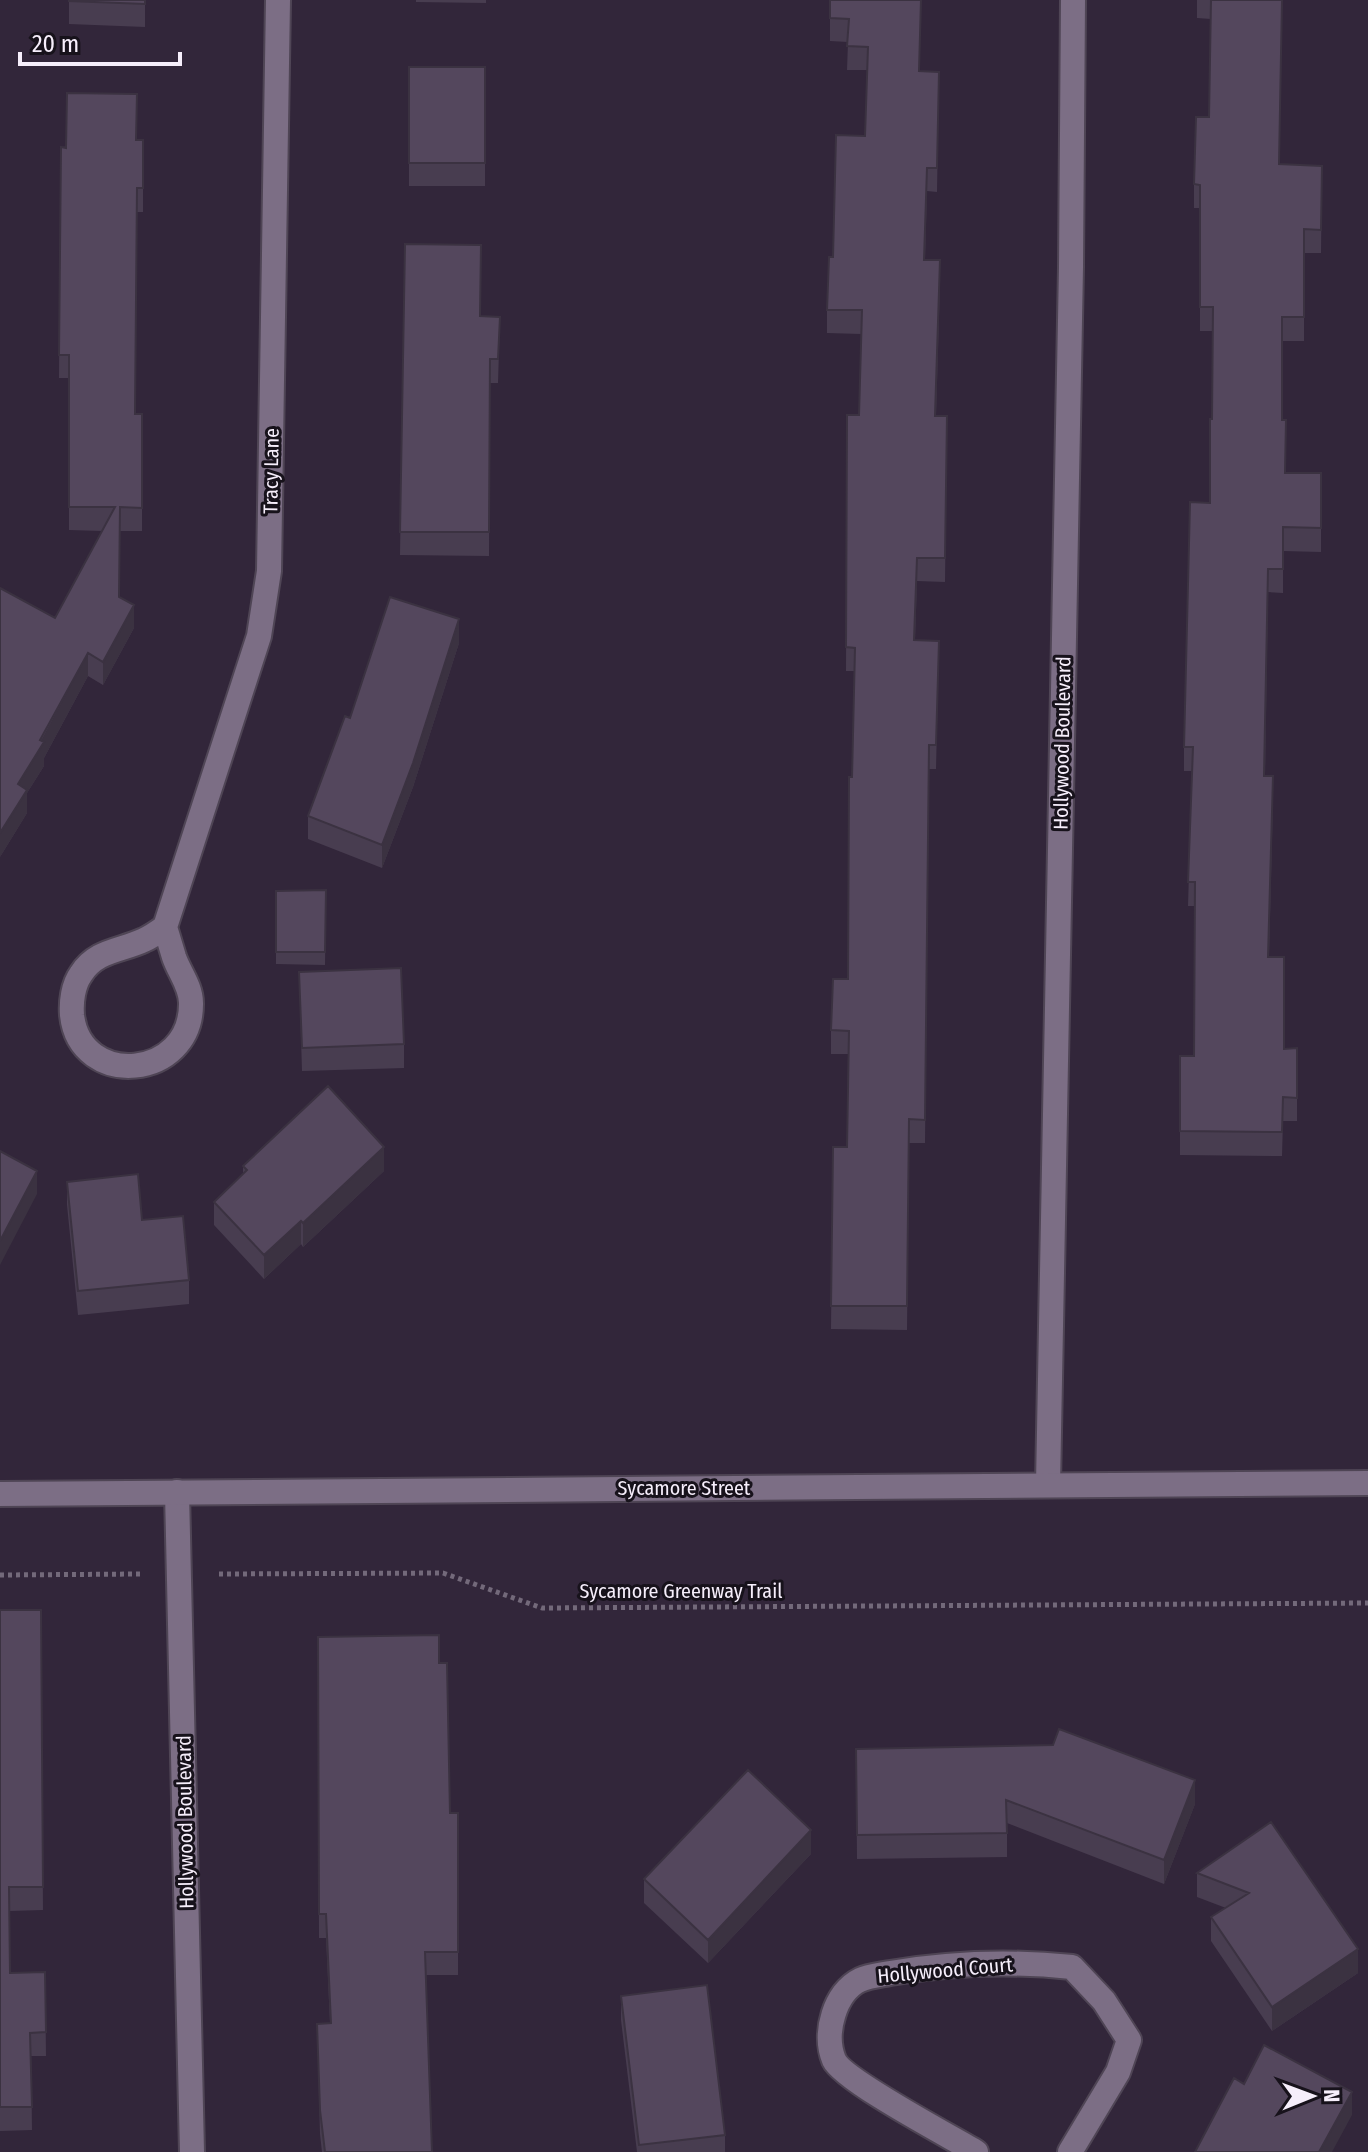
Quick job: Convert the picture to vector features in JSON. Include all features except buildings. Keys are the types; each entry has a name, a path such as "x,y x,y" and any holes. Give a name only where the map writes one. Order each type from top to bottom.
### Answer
{"street":[{"name":"Tracy Lane","path":"165,927 259,636 269,571 278,0"},
{"name":"Hollywood Boulevard","path":"1048,1485 1071,267 1073,0"},
{"path":"165,927 191,999 190,1020 185,1034 173,1051 155,1063 135,1067 114,1065 98,1058 83,1043 73,1025 71,1003 80,975 94,959 112,949 142,941 165,927"},
{"name":"Sycamore Street","path":"0,1494 1368,1483"},
{"name":"Hollywood Boulevard","path":"177,1492 192,2152"},
{"name":"Hollywood Court","path":"976,2152 856,2080 834,2061 829,2033 837,2006 847,1988 863,1978 912,1969 1030,1963 1072,1967 1104,2001 1129,2040 1118,2072 1070,2152"}],"path":[{"name":"Sycamore Greenway Trail","path":"0,1575 443,1573 542,1608 1368,1603"}]}
